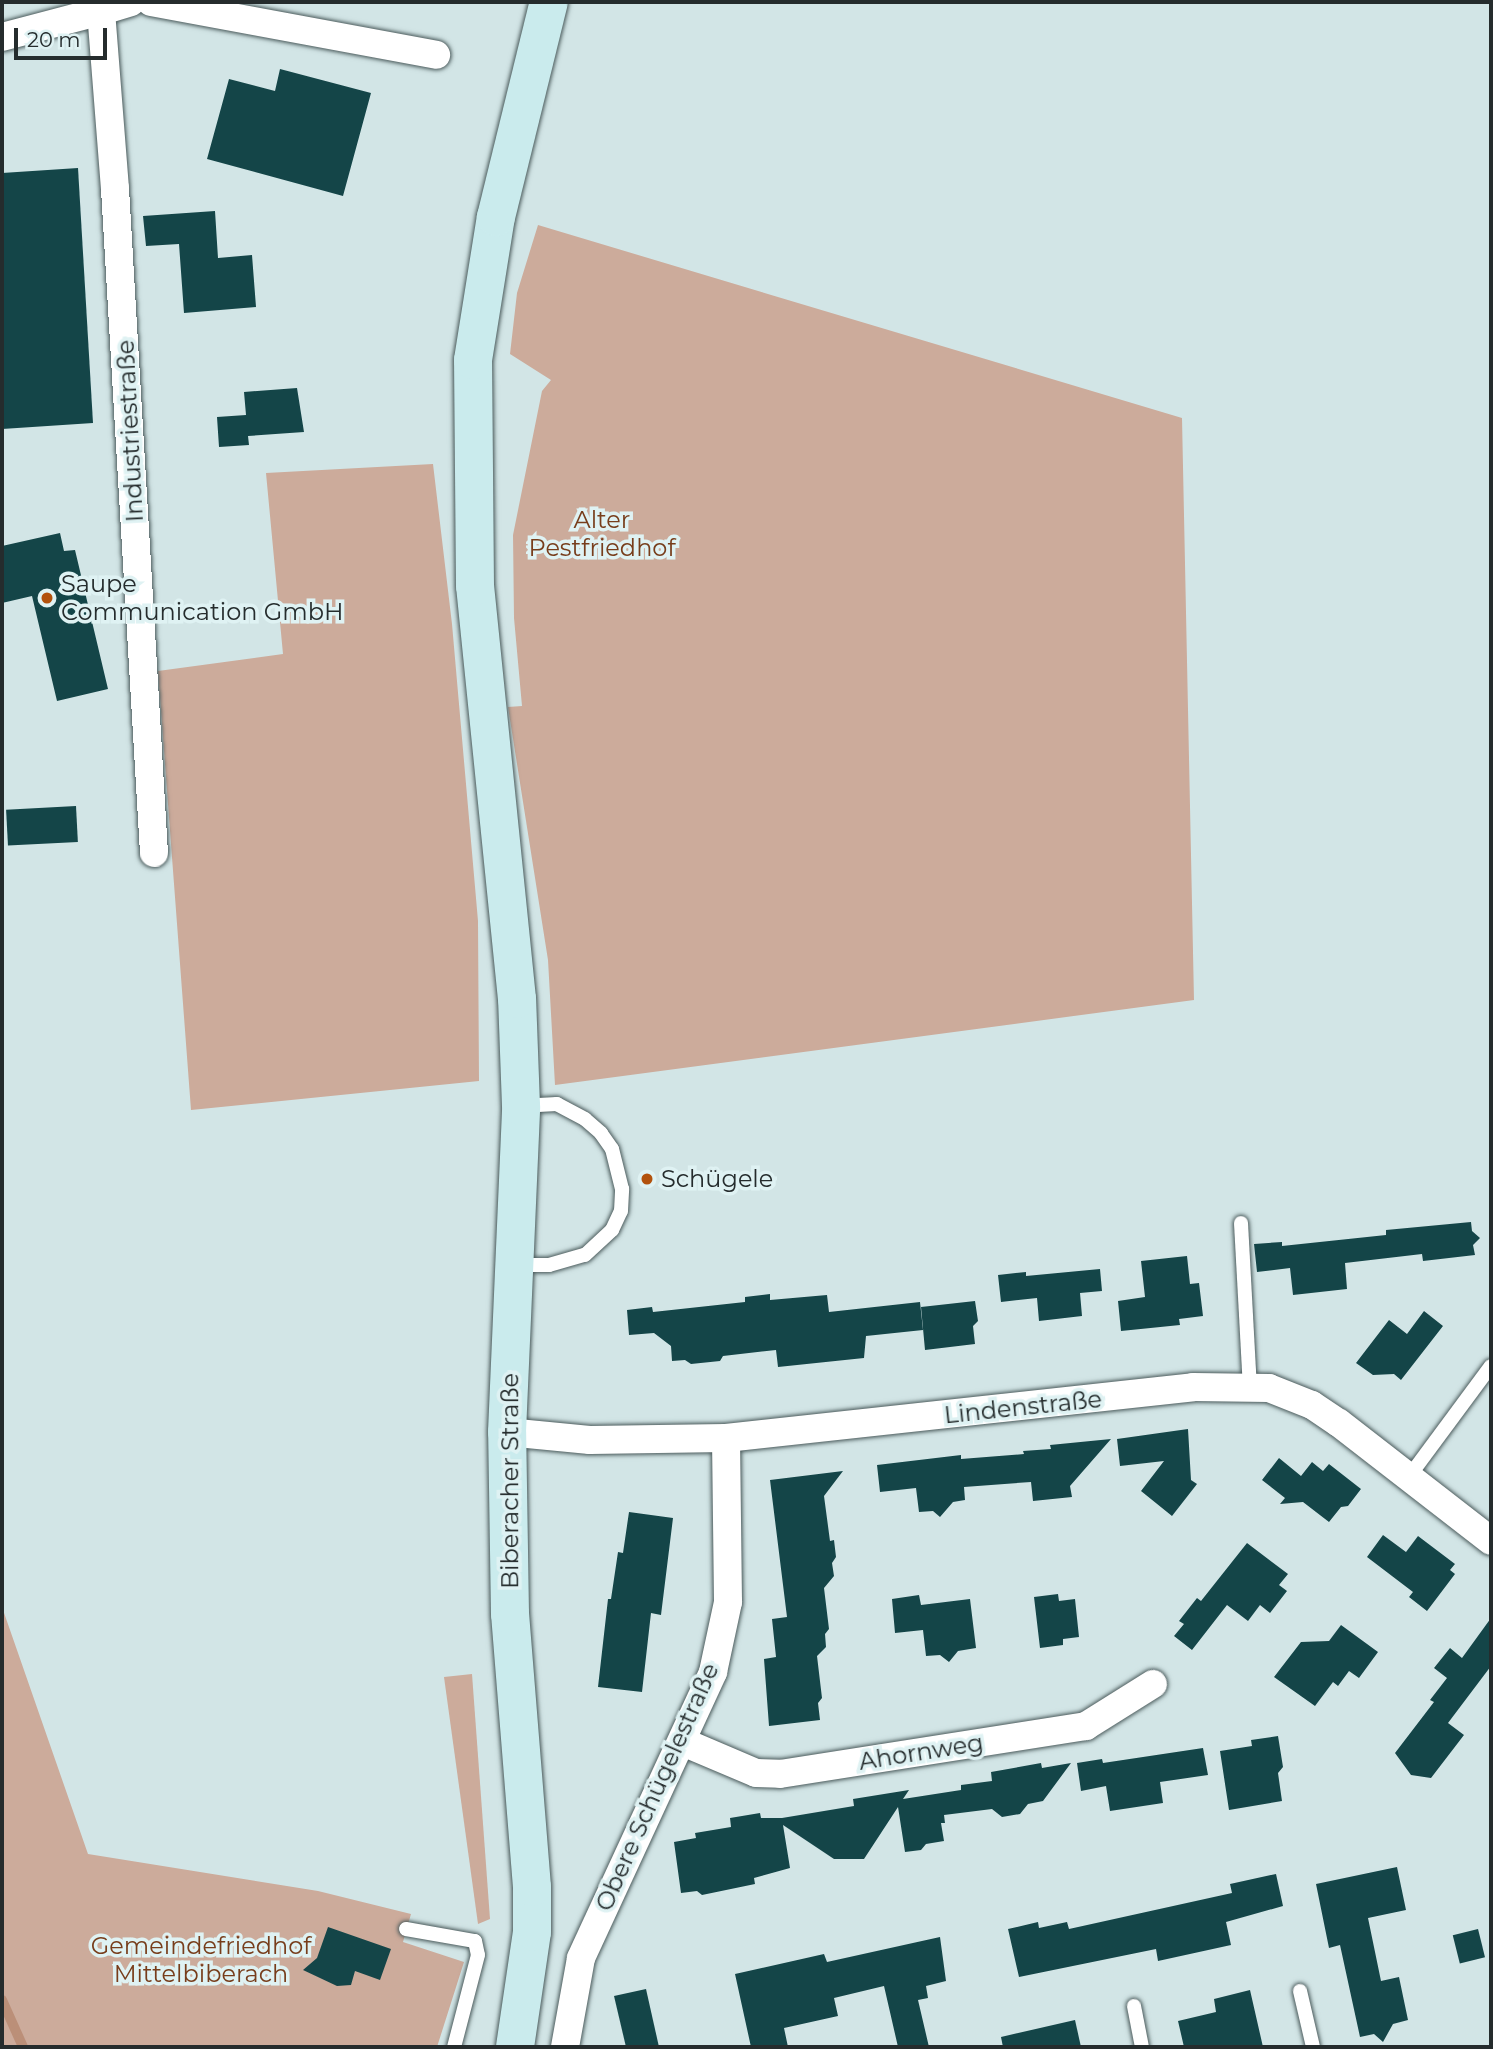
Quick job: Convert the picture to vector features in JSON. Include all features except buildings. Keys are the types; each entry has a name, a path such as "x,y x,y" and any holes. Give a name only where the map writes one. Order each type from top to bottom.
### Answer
{"street":[{"path":"2,37 101,6 131,2"},
{"path":"151,2 436,55"},
{"name":"Biberacher Straße","path":"515,2047 528,1973 532,1887 510,1614 507,1432 521,1106 510,912 475,586 473,360 496,217 549,2"},
{"name":"Industriestraße","path":"101,6 116,189 154,853"},
{"name":"Lindenstraße","path":"507,1432 590,1440 726,1438 1193,1387 1269,1388 1312,1405 1491,1541"},
{"name":"Obere Schügelestraße","path":"565,2047 581,1958 713,1672 728,1602 726,1438"},
{"name":"Ahornweg","path":"683,1742 756,1773 780,1773 1086,1726 1153,1684"}],"lane":[{"path":"515,1265 549,1265 585,1255 612,1230 621,1211 622,1189 612,1149 601,1133 585,1118 557,1104 521,1106"},
{"path":"1241,1223 1250,1387"},
{"path":"1408,1478 1491,1366"},
{"path":"406,1929 475,1941 478,1955 454,2047"},
{"path":"1300,1991 1313,2047"},
{"path":"1134,2006 1142,2047"}],"green space":[{"name":"Alter Pestfriedhof","path":"538,225 1182,418 1194,1000 555,1085 548,960 508,707 522,706 514,618 513,535 542,391 551,380 510,354 517,293"},
{"path":"433,464 452,624 478,921 479,1081 191,1110 158,671 283,654 266,473"},
{"name":"Gemeindefriedhof Mittelbiberach","path":"2,1607 88,1854 318,1891 411,1914 403,1942 464,1962 437,2047 2,2047"},
{"path":"472,1674 490,1919 478,1924 444,1677"}],"waterway":[{"path":"2,2000 23,2047"}],"place":[{"name":"Saupe Communication GmbH","path":"47,598"},
{"name":"Schügele","path":"647,1179"}]}
